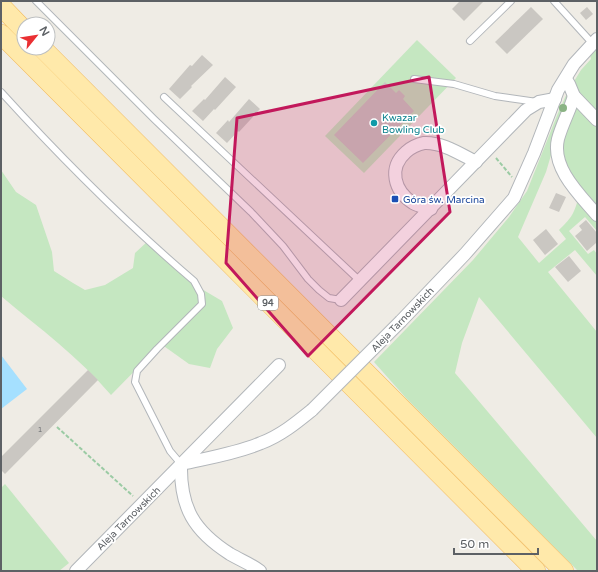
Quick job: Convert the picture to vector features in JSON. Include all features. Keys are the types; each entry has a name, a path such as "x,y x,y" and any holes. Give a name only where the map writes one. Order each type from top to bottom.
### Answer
{"main road":[{"path":"1,6 16,22"},
{"name":"94","path":"1,34 536,571"},
{"name":"94","path":"50,56 564,571"}],"street":[{"name":"Aleja Tarnowskich","path":"181,464 226,454 261,443 287,430 312,410 400,321 475,243 514,198 534,153 558,90 574,64 595,42"},
{"path":"566,79 574,96 597,120"},
{"path":"574,96 558,140 557,150 559,161 566,175 597,215"},
{"path":"341,300 526,110 539,102 555,99"},
{"path":"430,209 414,204 400,191 394,172 401,156 412,148 424,143 447,148 476,162"},
{"name":"Aleja Tarnowskich","path":"76,571 279,365"},
{"path":"181,464 182,494 190,514 204,535 230,554 260,571"}],"lane":[{"path":"36,1 154,120 251,212 283,246 308,279 319,290 329,298 341,300"},
{"path":"470,41 511,1"},
{"path":"554,1 595,42"},
{"path":"414,79 454,84 495,96 539,102"},
{"path":"1,92 73,168 123,217 194,281 201,294 202,304 156,349 137,371 135,382 170,451 181,464"},
{"path":"164,97 360,281"}],"path":[{"path":"488,149 519,186"},
{"path":"57,427 97,462 141,504"}],"highlighted area":[{"path":"429,77 450,212 308,356 226,263 237,118"}],"green space":[{"path":"417,40 456,78 364,173 325,136"},
{"path":"597,48 597,114 584,100 573,83 581,70 591,59 590,55"},
{"path":"568,91 570,91 546,172 518,237 539,263 566,239 559,230 571,216 578,199 597,223 597,231 585,217 569,231 588,254 594,250 597,254 597,276 575,250 548,272 597,332 597,438 479,297 462,343 455,373 597,541 597,571 578,571 406,398 374,362 473,260 509,217 527,191"},
{"path":"579,107 597,123 597,210 571,177 561,149 565,132 576,108"},
{"path":"1,170 16,192 36,205 52,252 54,271 73,283 85,290 105,285 133,268 135,253 148,241 200,288 222,301 233,328 217,349 210,368 189,364 161,344 111,395 72,355 1,296"},
{"path":"5,484 69,563 59,571 1,571 1,488"}],"water":[{"path":"1,355 27,389 1,409"}],"building":[{"path":"460,1 484,1 464,21 452,9"},
{"path":"531,7 543,19 507,54 495,42"},
{"path":"587,7 593,14 586,20 580,13"},
{"path":"202,55 213,65 180,99 169,89 190,65 192,66"},
{"path":"225,77 236,87 203,121 192,111 204,99 205,100"},
{"name":"Kwazar Bowling Club","path":"385,82 396,93 399,90 405,96 403,99 414,111 363,163 334,135"},
{"path":"249,99 260,109 227,143 216,133 228,120 229,122"},
{"path":"556,193 566,197 559,212 549,208"},
{"path":"586,220 597,233 597,245 596,243 587,251 575,236 582,230 579,226"},
{"path":"546,229 558,244 545,255 533,240"},
{"path":"569,256 581,271 568,282 555,267"},
{"path":"88,370 98,380 5,474 1,470 1,457"}],"place":[{"name":"Kwazar Bowling Club","path":"374,123"},
{"name":"Góra św. Marcina","path":"395,199"}]}
